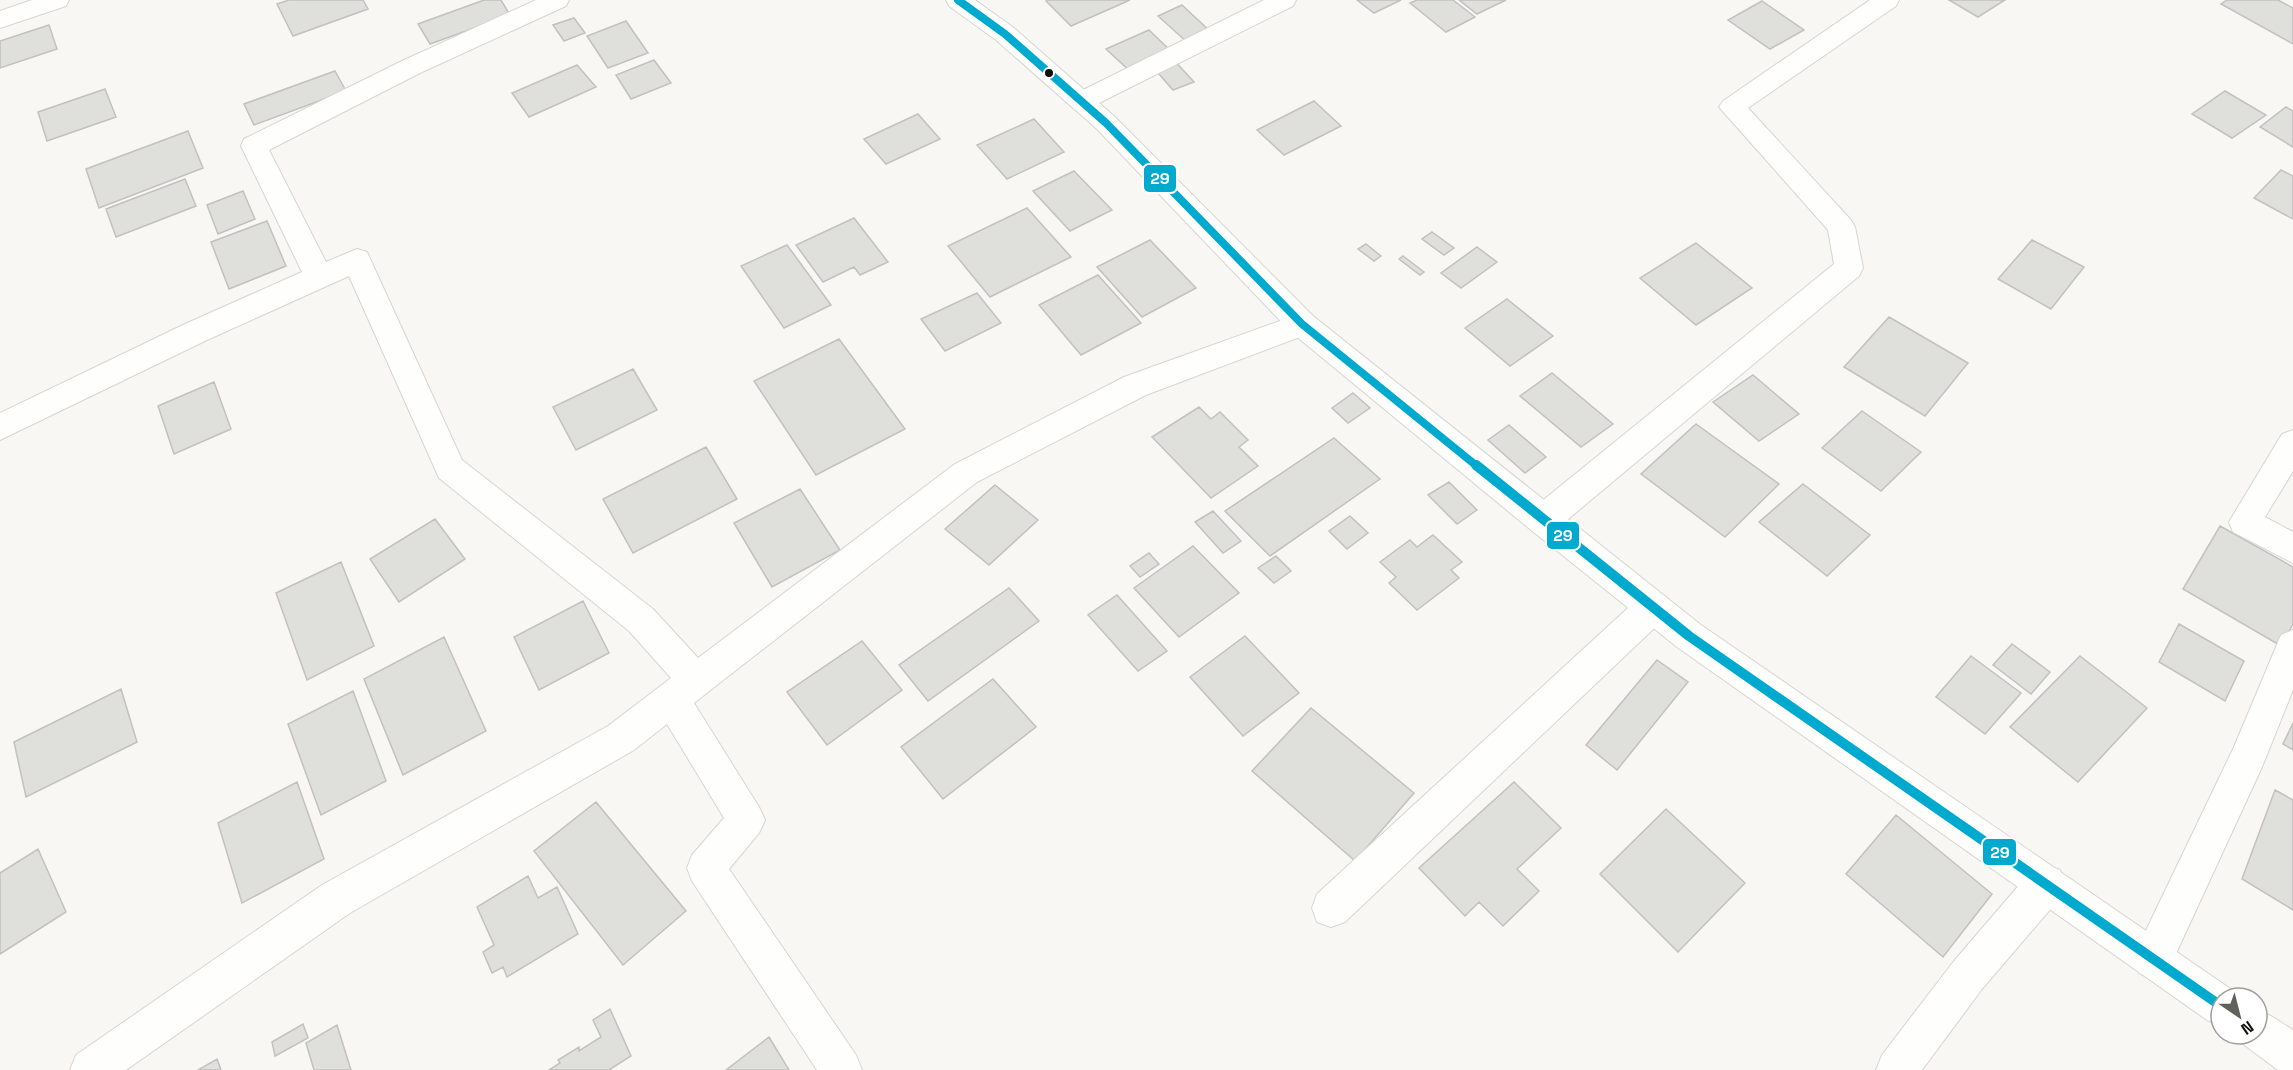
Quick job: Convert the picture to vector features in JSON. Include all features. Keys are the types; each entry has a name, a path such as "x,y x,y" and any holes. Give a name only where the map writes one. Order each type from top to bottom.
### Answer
{"street":[{"path":"0,20 57,0"},
{"path":"319,277 254,146 411,67 557,0"},
{"path":"958,0 1005,34 1106,123 1302,324 1653,608 1689,636 2209,998"},
{"path":"1082,101 1284,0"},
{"path":"1543,520 1849,268 1841,227 1732,107 1887,0"},
{"path":"0,428 195,332 357,260 450,469 641,620 684,689 746,820 706,868 841,1070"},
{"path":"91,1070 336,899 621,738 966,473 1135,386 1302,324"},
{"path":"2293,443 2245,522 2293,549"},
{"path":"1331,908 1653,608"},
{"path":"2153,959 2248,755 2293,646"},
{"path":"1898,1070 1968,975 2046,884"},
{"path":"2269,1038 2293,1055"}],"building":[{"path":"289,0 363,0 368,9 293,36 277,4"},
{"path":"484,0 501,0 510,15 430,44 418,24"},
{"path":"1130,0 1071,26 1046,1"},
{"path":"1357,0 1401,0 1374,13"},
{"path":"1417,0 1453,0 1475,17 1446,32 1410,3"},
{"path":"1459,0 1506,0 1477,14"},
{"path":"1949,0 2005,0 1978,17"},
{"path":"2227,0 2278,0 2293,8 2293,44 2221,4"},
{"path":"1762,1 1804,30 1770,49 1728,20"},
{"path":"1182,5 1212,33 1188,43 1158,16"},
{"path":"574,18 585,33 564,41 553,25"},
{"path":"626,21 648,53 608,68 587,36"},
{"path":"49,25 57,49 0,68 0,41"},
{"path":"1149,30 1174,54 1132,73 1106,49"},
{"path":"1172,58 1194,82 1173,90 1152,66"},
{"path":"654,60 671,83 631,99 616,75"},
{"path":"577,65 596,87 529,117 512,93"},
{"path":"335,71 346,91 254,125 244,104"},
{"path":"105,89 116,117 47,141 38,112"},
{"path":"2225,91 2266,115 2232,138 2192,114"},
{"path":"1314,101 1341,126 1284,155 1257,130"},
{"path":"2286,107 2293,111 2293,147 2260,127"},
{"path":"918,114 940,139 886,164 864,139"},
{"path":"1034,119 1064,152 1007,179 977,145"},
{"path":"188,131 203,168 99,208 86,169"},
{"path":"2281,170 2293,176 2293,219 2254,198"},
{"path":"1074,171 1112,210 1070,231 1033,191"},
{"path":"185,179 196,206 116,237 106,209"},
{"path":"243,191 255,219 218,234 207,205"},
{"path":"1027,208 1071,257 990,297 948,246"},
{"path":"854,218 888,262 860,275 854,267 823,282 796,245"},
{"path":"267,221 286,266 229,289 211,242"},
{"path":"1432,232 1454,248 1444,255 1422,239"},
{"path":"1150,240 1196,288 1142,317 1097,267"},
{"path":"2032,240 2084,267 2051,309 1998,279"},
{"path":"1696,243 1752,288 1696,325 1640,278"},
{"path":"1366,244 1381,256 1374,261 1358,249"},
{"path":"787,245 831,305 784,328 741,266"},
{"path":"1477,247 1497,262 1461,288 1441,273"},
{"path":"1403,256 1424,272 1420,275 1399,259"},
{"path":"1098,275 1141,323 1081,355 1039,305"},
{"path":"977,293 1001,323 945,351 921,319"},
{"path":"1507,299 1553,336 1510,366 1465,328"},
{"path":"1889,317 1968,363 1925,416 1844,367"},
{"path":"839,339 905,429 816,475 754,381"},
{"path":"633,369 657,410 576,450 553,407"},
{"path":"1552,373 1613,424 1581,447 1520,396"},
{"path":"1753,375 1799,414 1759,441 1713,402"},
{"path":"214,382 231,429 174,454 158,406"},
{"path":"1353,393 1370,408 1348,423 1332,408"},
{"path":"1199,407 1211,419 1220,412 1248,440 1239,447 1258,466 1211,498 1152,437"},
{"path":"1862,411 1921,452 1881,491 1822,448"},
{"path":"1696,424 1779,484 1725,537 1641,474"},
{"path":"1509,425 1546,457 1525,473 1488,440"},
{"path":"1334,438 1380,479 1270,556 1225,511"},
{"path":"706,447 737,499 633,553 603,499"},
{"path":"1449,482 1477,510 1457,524 1428,495"},
{"path":"1803,484 1870,535 1827,576 1759,522"},
{"path":"995,485 1038,520 989,565 945,529"},
{"path":"800,489 840,550 772,587 734,523"},
{"path":"1213,511 1241,541 1223,553 1195,522"},
{"path":"1350,516 1368,533 1347,549 1329,531"},
{"path":"435,519 465,559 399,602 370,559"},
{"path":"2220,526 2293,567 2293,624 2281,646 2183,589"},
{"path":"1433,535 1462,562 1451,570 1459,578 1417,610 1389,583 1396,577 1380,562 1410,540 1417,547"},
{"path":"1193,546 1239,593 1179,637 1134,588"},
{"path":"1149,553 1159,564 1140,577 1130,566"},
{"path":"1276,556 1291,571 1274,583 1258,568"},
{"path":"341,562 374,646 307,680 276,593"},
{"path":"1009,588 1039,621 928,701 899,665"},
{"path":"1117,595 1167,651 1138,671 1088,615"},
{"path":"583,601 609,653 539,690 514,637"},
{"path":"2179,624 2244,661 2225,701 2159,662"},
{"path":"1245,636 1299,693 1243,736 1190,677"},
{"path":"444,637 486,731 403,775 364,679"},
{"path":"862,641 902,690 827,745 787,692"},
{"path":"2012,644 2050,672 2031,694 1993,665"},
{"path":"1971,656 2021,693 1985,734 1936,697"},
{"path":"2080,656 2147,708 2078,782 2010,727"},
{"path":"1657,660 1688,682 1617,770 1586,745"},
{"path":"993,679 1036,727 943,799 901,747"},
{"path":"121,689 137,742 26,797 14,742"},
{"path":"353,691 386,781 321,815 288,724"},
{"path":"1311,708 1414,793 1355,861 1252,771"},
{"path":"2293,723 2293,750 2283,744"},
{"path":"297,782 324,859 242,903 218,823"},
{"path":"1514,782 1561,828 1517,869 1539,891 1503,926 1479,902 1465,916 1419,868"},
{"path":"2275,790 2293,800 2293,910 2242,879"},
{"path":"596,802 686,911 623,965 534,851"},
{"path":"1666,809 1745,883 1678,952 1600,874"},
{"path":"1896,815 1992,894 1943,957 1846,874"},
{"path":"38,849 66,912 0,954 0,873"},
{"path":"528,876 538,898 557,887 578,934 507,977 503,967 492,973 483,952 494,945 477,907"},
{"path":"610,1009 631,1056 609,1070 549,1070 560,1063 558,1060 579,1047 579,1051 601,1037 593,1020"},
{"path":"303,1024 308,1038 275,1056 272,1042"},
{"path":"337,1025 351,1070 314,1070 306,1043"},
{"path":"769,1037 789,1070 726,1070"},
{"path":"217,1059 221,1070 198,1070"}],"transit line":[{"name":"29","path":"958,0 1005,34 1106,123 1302,324 1543,520 1689,636 2209,998"}]}
